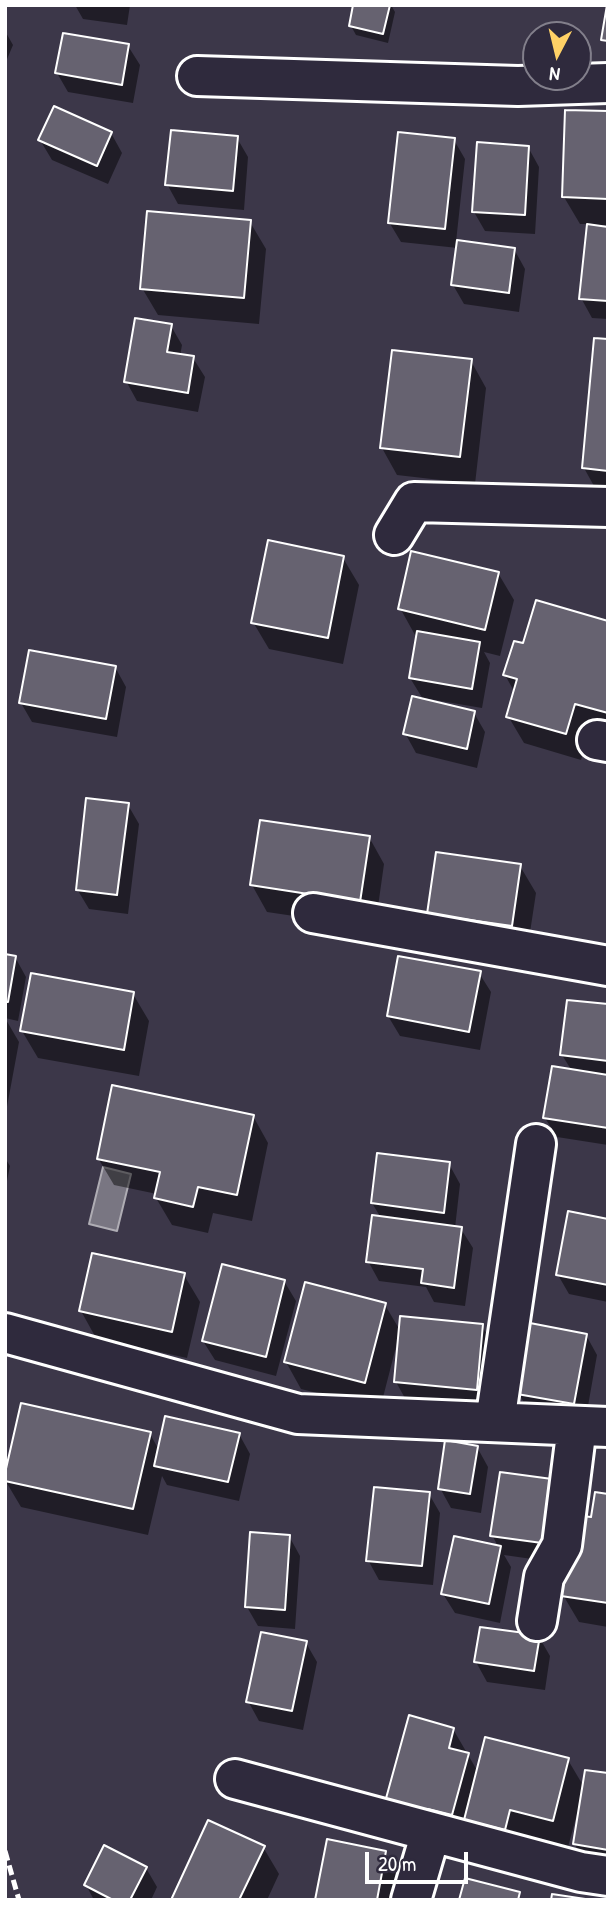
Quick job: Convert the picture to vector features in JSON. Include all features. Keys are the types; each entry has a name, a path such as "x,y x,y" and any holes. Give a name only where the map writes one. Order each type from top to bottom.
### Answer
{"street":[{"path":"197,76 518,86 608,83"},
{"path":"394,535 414,502 608,506"},
{"path":"313,913 608,966"},
{"path":"495,1422 536,1144"},
{"path":"5,1333 298,1414 593,1427 562,1545 544,1577 537,1621"},
{"path":"234,1779 581,1872 608,1876"},
{"path":"411,1900 430,1832"}],"shaded area":[{"path":"103,1167 131,1174 117,1231 89,1224"}],"building":[{"path":"353,5 390,5 383,34 349,26"},
{"path":"608,5 608,41 601,40"},
{"path":"63,33 129,44 122,85 55,73"},
{"path":"54,106 112,132 97,166 38,140"},
{"path":"565,110 608,111 608,199 562,197"},
{"path":"171,130 238,136 233,191 165,185"},
{"path":"398,132 455,138 445,229 388,223"},
{"path":"477,142 529,146 525,215 472,212"},
{"path":"147,211 251,220 244,298 140,289"},
{"path":"587,224 608,227 608,301 579,299"},
{"path":"457,240 515,248 509,293 451,285"},
{"path":"135,318 172,324 167,352 194,356 188,393 124,382"},
{"path":"594,338 608,339 608,471 582,468"},
{"path":"392,350 472,359 460,457 380,448"},
{"path":"268,540 344,556 328,638 251,623"},
{"path":"411,551 499,572 485,630 398,609"},
{"path":"536,600 608,621 608,713 575,704 566,734 506,717 517,679 503,675 514,641 523,643"},
{"path":"417,631 480,642 472,689 409,678"},
{"path":"29,650 116,666 106,719 19,703"},
{"path":"412,696 475,711 467,749 403,734"},
{"path":"86,798 129,803 117,895 76,890"},
{"path":"260,820 370,836 360,902 250,885"},
{"path":"436,852 521,864 512,926 427,914"},
{"path":"5,954 16,956 8,1002 5,1002"},
{"path":"398,956 481,971 469,1032 387,1016"},
{"path":"31,973 134,992 124,1050 20,1031"},
{"path":"567,1000 608,1004 608,1061 560,1055"},
{"path":"552,1066 608,1075 608,1128 543,1118"},
{"path":"112,1085 254,1115 237,1195 198,1187 193,1207 154,1198 160,1172 97,1159"},
{"path":"377,1153 450,1162 444,1213 371,1203"},
{"path":"568,1211 608,1219 608,1285 556,1275"},
{"path":"372,1215 462,1227 454,1288 421,1283 423,1269 366,1262"},
{"path":"92,1253 185,1273 172,1332 79,1311"},
{"path":"222,1264 285,1280 266,1357 202,1341"},
{"path":"305,1282 386,1303 365,1383 284,1362"},
{"path":"400,1316 483,1324 477,1390 394,1382"},
{"path":"530,1323 587,1334 574,1404 517,1394"},
{"path":"21,1403 151,1432 133,1509 5,1481"},
{"path":"165,1416 240,1433 228,1482 154,1466"},
{"path":"445,1440 478,1446 470,1494 438,1489"},
{"path":"500,1472 552,1479 542,1543 490,1536"},
{"path":"374,1487 430,1492 422,1566 366,1561"},
{"path":"595,1492 608,1494 608,1603 561,1596 574,1515 591,1517"},
{"path":"250,1532 290,1535 285,1610 245,1607"},
{"path":"454,1536 501,1546 489,1604 441,1594"},
{"path":"480,1627 540,1635 534,1671 474,1662"},
{"path":"261,1632 307,1641 292,1711 246,1702"},
{"path":"409,1715 454,1728 449,1748 469,1753 452,1815 428,1809 427,1814 385,1802"},
{"path":"485,1737 569,1758 553,1821 510,1810 505,1830 464,1820"},
{"path":"585,1770 608,1773 608,1850 573,1844"},
{"path":"208,1820 265,1846 239,1900 171,1900"},
{"path":"327,1839 386,1851 377,1900 315,1900"},
{"path":"104,1845 147,1867 130,1900 113,1900 84,1885"},
{"path":"465,1878 520,1892 518,1900 459,1900"},
{"path":"552,1894 592,1900 551,1900"}],"railway":[{"path":"5,1851 19,1900"}]}
